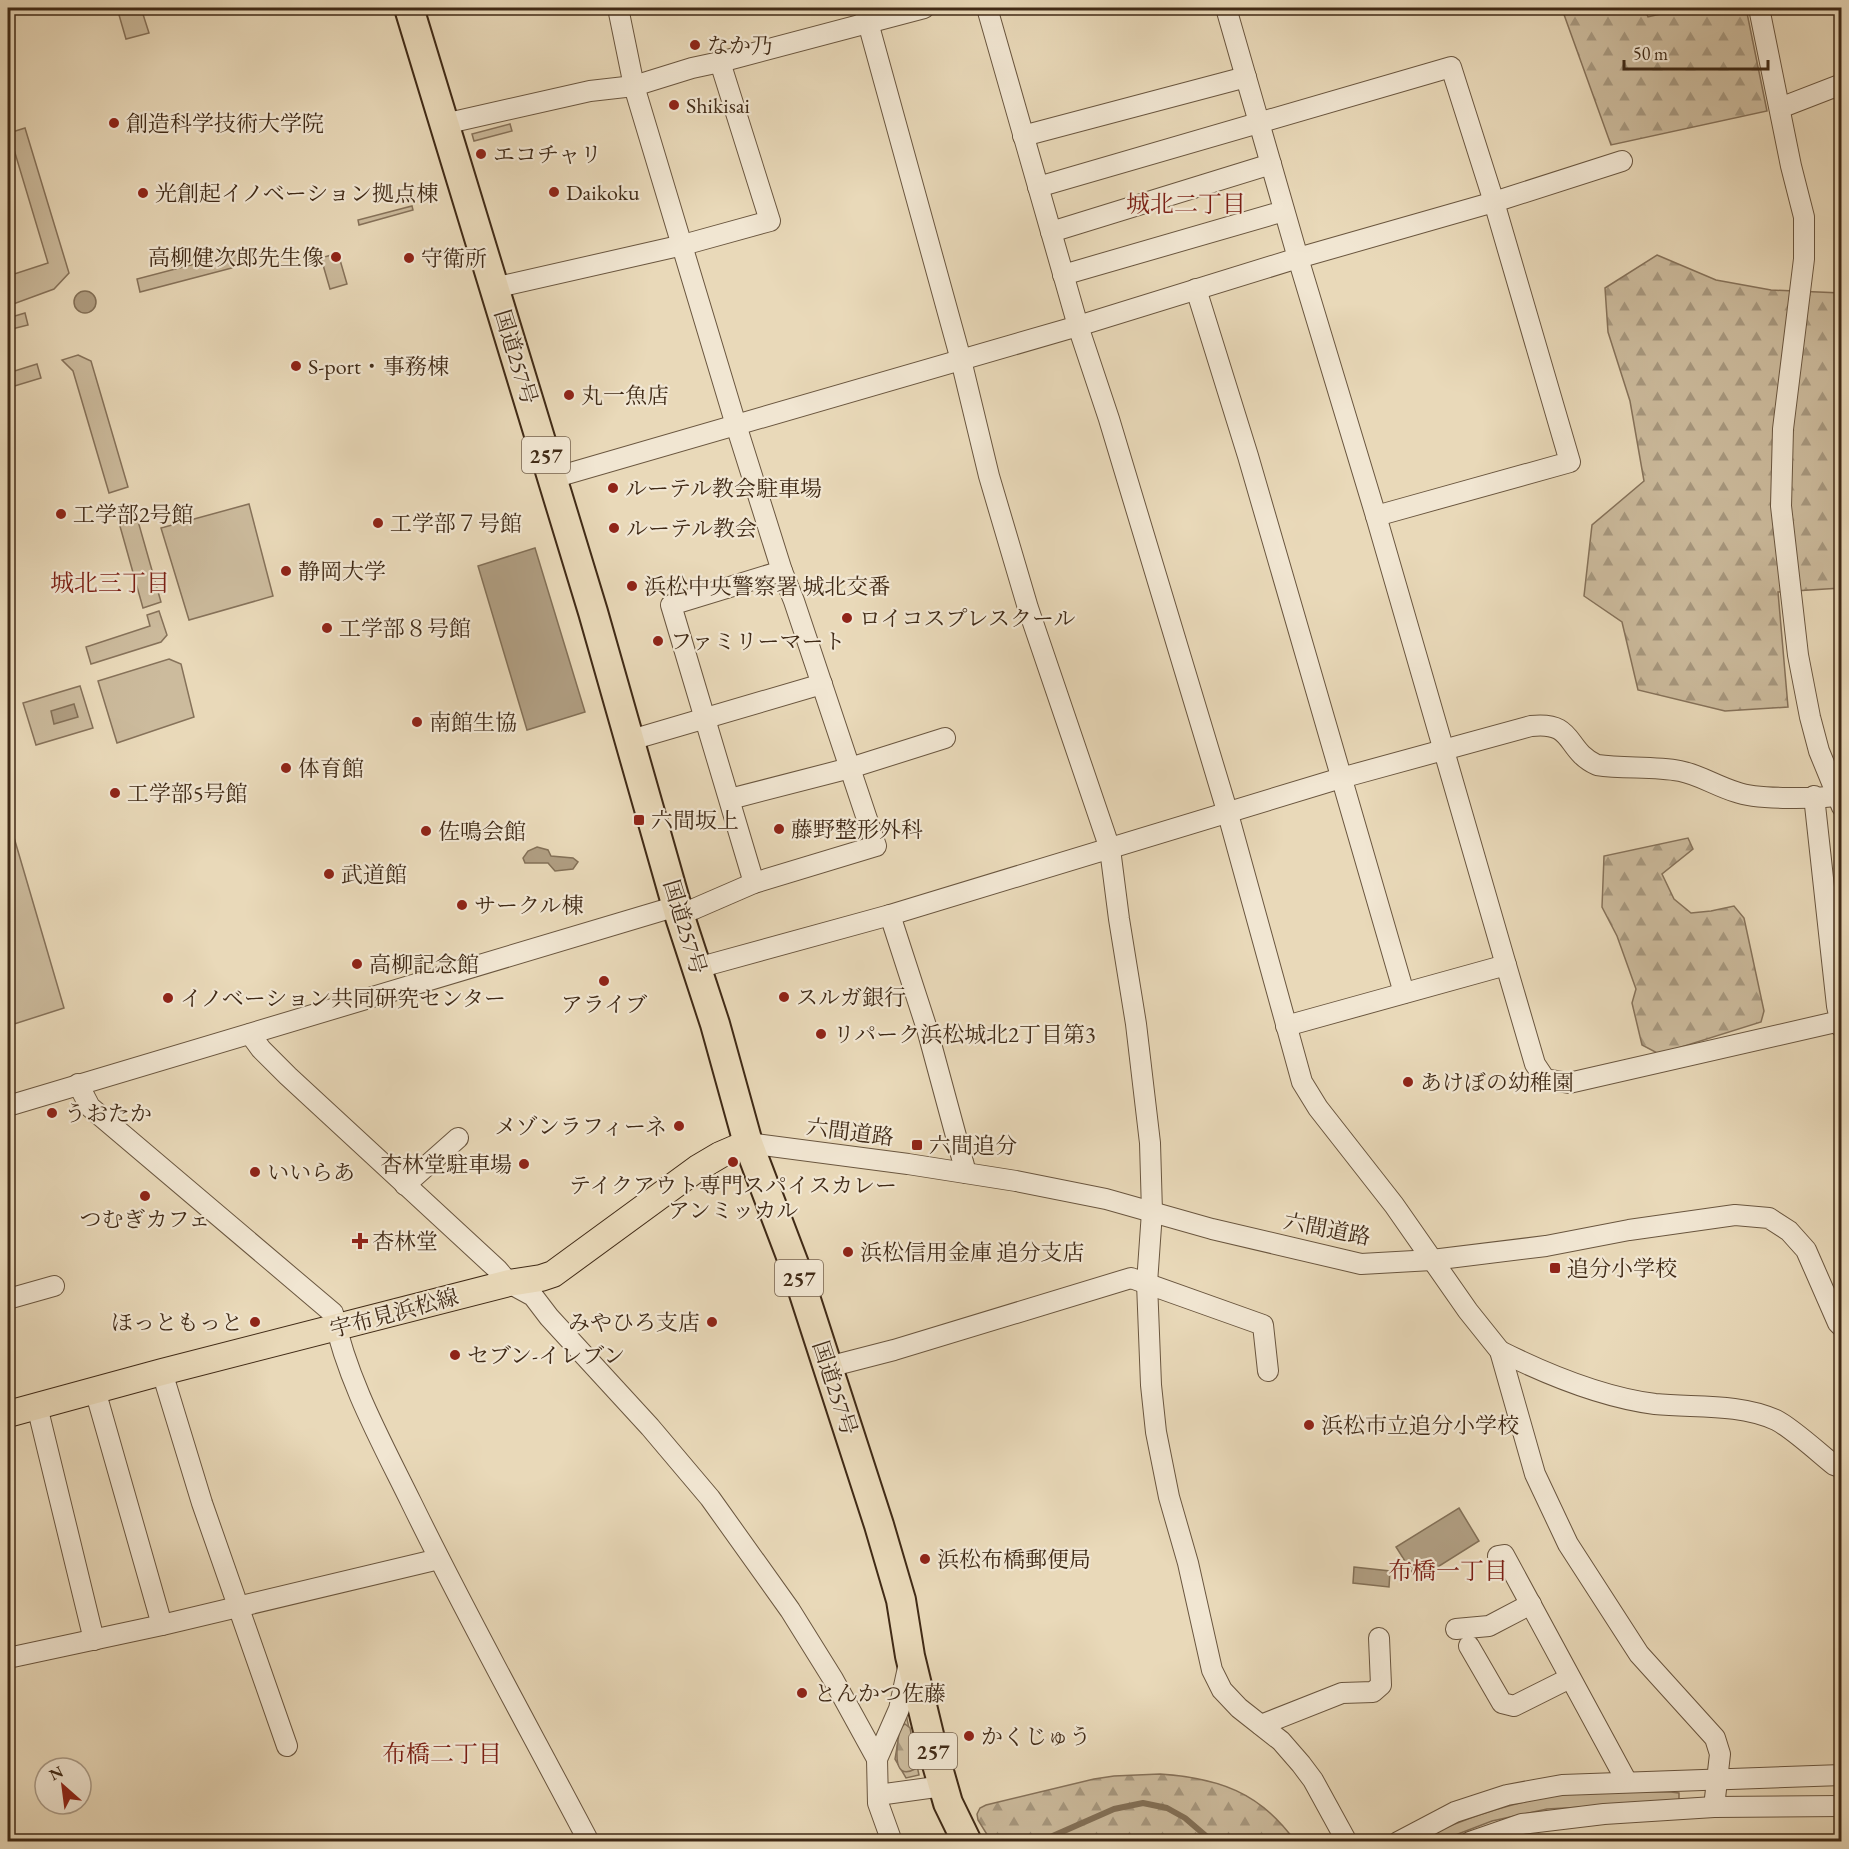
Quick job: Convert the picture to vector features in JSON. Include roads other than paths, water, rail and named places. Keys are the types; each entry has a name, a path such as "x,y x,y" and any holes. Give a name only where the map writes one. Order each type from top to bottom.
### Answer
{"highway":[{"name":"国道257号","path":"410,8 553,478 631,740 678,909 721,1043 748,1143 797,1272 879,1525 901,1600 910,1656 943,1786 948,1803 967,1842"}],"main road":[{"name":"宇布見浜松線","path":"8,1414 162,1372 509,1283 553,1274 698,1168 748,1143"}],"street":[{"path":"8,1106 667,909 694,909 754,883 876,846 782,571 736,425 634,86 618,8"},
{"path":"444,124 590,91 634,86 720,62 866,15 924,8"},
{"path":"987,8 1078,327 1109,419 1228,814 1302,1082 1318,1108 1394,1205 1468,1311 1500,1351 1535,1474 1568,1544 1639,1654 1715,1738 1720,1754 1714,1807"},
{"path":"1226,8 1535,1064 1545,1079 1569,1083 1841,1025 1814,796"},
{"path":"1759,8 1791,166 1804,217 1797,318 1786,395 1781,506 1798,655 1810,717 1819,751 1840,799"},
{"path":"866,15 962,360 990,476 1028,608 1110,849 1136,1024 1150,1143 1152,1212 1147,1283 1151,1385 1156,1432 1169,1497 1188,1563 1212,1670 1222,1690 1281,1741 1301,1764 1313,1780 1347,1842"},
{"path":"494,288 683,245 770,221 720,62"},
{"path":"1038,187 1451,67 1494,202 1570,462 1376,516"},
{"path":"1023,136 1246,77"},
{"path":"1780,108 1842,84"},
{"path":"553,478 1078,327 1196,289 1494,202 1622,161"},
{"path":"1051,232 1271,164"},
{"path":"1063,275 1284,211"},
{"path":"1196,289 1248,456 1404,993"},
{"path":"754,883 671,605 782,571"},
{"path":"631,740 822,684"},
{"path":"697,968 891,915 1341,778 1520,729 1548,724 1563,730 1582,755 1597,765 1697,775 1736,793 1750,796 1814,796 1840,799"},
{"path":"730,799 850,768 945,738"},
{"path":"891,915 927,1029 966,1173"},
{"path":"1286,1026 1506,965"},
{"path":"250,1034 281,1069 497,1269 509,1283 533,1296 549,1317 650,1427 710,1498 790,1610 833,1679 877,1759"},
{"path":"78,1084 90,1107 333,1313 336,1329 362,1403 439,1559 589,1842"},
{"path":"405,1185 458,1138"},
{"name":"六間道路","path":"748,1143 966,1173 1106,1199 1212,1229 1361,1264 1432,1260 1546,1246 1629,1230 1735,1215 1769,1218 1789,1232 1806,1250 1838,1323 1842,1327"},
{"path":"828,1367 894,1350 1131,1278 1263,1324 1268,1371"},
{"path":"8,1299 54,1286"},
{"path":"1500,1351 1540,1371 1596,1391 1654,1404 1703,1406 1752,1412 1778,1421 1834,1465 1842,1468"},
{"path":"162,1372 202,1503 287,1746"},
{"path":"94,1390 162,1625"},
{"path":"37,1406 94,1640"},
{"path":"1498,1556 1504,1555 1627,1782"},
{"path":"8,1658 162,1625 439,1559"},
{"path":"1456,1629 1489,1626 1531,1604"},
{"path":"1261,1725 1342,1693 1373,1692 1381,1685 1379,1638"},
{"path":"1469,1646 1502,1703 1508,1706 1514,1706 1570,1678"},
{"path":"892,1842 878,1803 877,1759 899,1709 910,1656"},
{"path":"1398,1842 1455,1812 1507,1795 1562,1785 1842,1775"},
{"path":"878,1795 943,1786"},
{"path":"1470,1842 1522,1824 1604,1814 1714,1807 1842,1806"}],"waterway":[{"path":"1039,1842 1114,1809 1143,1803 1167,1808 1185,1818 1213,1842"}],"place":[{"name":"なか乃","path":"695,45"},
{"name":"Shikisai","path":"674,105"},
{"name":"創造科学技術大学院","path":"114,123"},
{"name":"エコチャリ","path":"481,154"},
{"name":"Daikoku","path":"554,192"},
{"name":"光創起イノベーション拠点棟","path":"143,193"},
{"name":"高柳健次郎先生像","path":"336,257"},
{"name":"守衛所","path":"409,258"},
{"name":"S-port・事務棟","path":"296,366"},
{"name":"丸一魚店","path":"569,395"},
{"name":"ルーテル教会駐車場","path":"613,488"},
{"name":"工学部2号館","path":"61,514"},
{"name":"工学部７号館","path":"378,523"},
{"name":"ルーテル教会","path":"614,528"},
{"name":"静岡大学","path":"286,571"},
{"name":"浜松中央警察署 城北交番","path":"632,586"},
{"name":"ロイコスプレスクール","path":"847,618"},
{"name":"工学部８号館","path":"327,628"},
{"name":"ファミリーマート","path":"658,641"},
{"name":"南館生協","path":"417,722"},
{"name":"体育館","path":"286,768"},
{"name":"工学部5号館","path":"115,793"},
{"name":"六間坂上","path":"639,820"},
{"name":"藤野整形外科","path":"779,829"},
{"name":"佐鳴会館","path":"426,831"},
{"name":"武道館","path":"329,874"},
{"name":"サークル棟","path":"462,905"},
{"name":"高柳記念館","path":"357,964"},
{"name":"アライブ","path":"604,981"},
{"name":"スルガ銀行","path":"784,997"},
{"name":"イノベーション共同研究センター","path":"168,998"},
{"name":"リパーク浜松城北2丁目第3","path":"821,1034"},
{"name":"あけぼの幼稚園","path":"1408,1082"},
{"name":"うおたか","path":"52,1113"},
{"name":"メゾンラフィーネ","path":"679,1126"},
{"name":"六間追分","path":"917,1145"},
{"name":"テイクアウト専門スパイスカレー アンミッカル","path":"733,1162"},
{"name":"杏林堂駐車場","path":"524,1164"},
{"name":"いいらあ","path":"255,1172"},
{"name":"つむぎカフェ","path":"145,1196"},
{"name":"杏林堂","path":"360,1241"},
{"name":"浜松信用金庫 追分支店","path":"848,1252"},
{"name":"追分小学校","path":"1555,1268"},
{"name":"ほっともっと","path":"255,1322"},
{"name":"みやひろ支店","path":"712,1322"},
{"name":"セブン-イレブン","path":"455,1355"},
{"name":"浜松市立追分小学校","path":"1309,1425"},
{"name":"浜松布橋郵便局","path":"925,1559"},
{"name":"とんかつ佐藤","path":"802,1693"},
{"name":"かくじゅう","path":"969,1736"}],"district":[{"name":"城北二丁目","path":"1186,203"},
{"name":"城北三丁目","path":"110,582"},
{"name":"布橋一丁目","path":"1448,1570"},
{"name":"布橋二丁目","path":"442,1753"}]}
